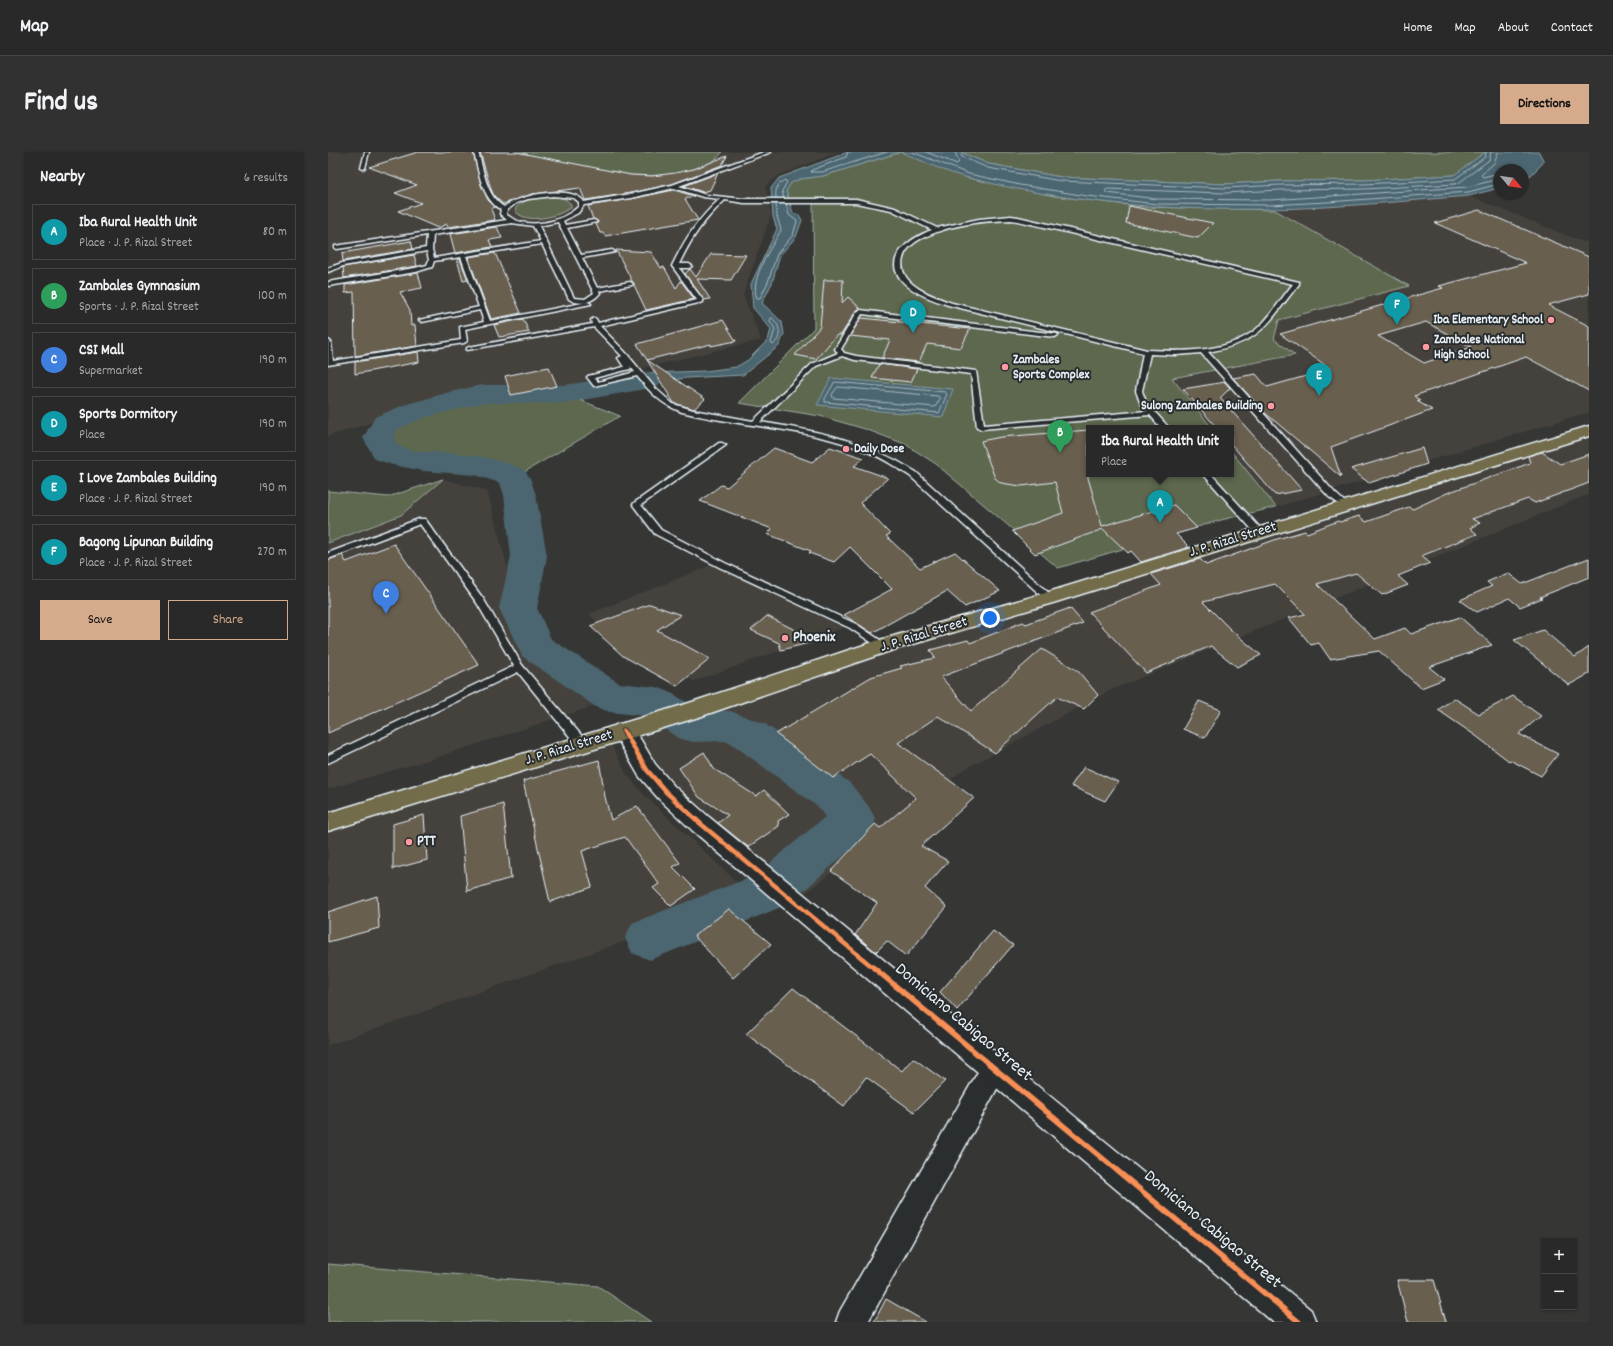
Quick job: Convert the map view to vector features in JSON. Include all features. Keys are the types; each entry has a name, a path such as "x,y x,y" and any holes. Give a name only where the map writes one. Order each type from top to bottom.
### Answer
{"main road":[{"name":"J. P. Rizal Street","path":"328,822 694,710 884,646 1049,598 1589,431"}],"street":[{"name":"Domiciano Cabigao Street","path":"624,731 647,770 666,792 701,824 995,1067 1299,1322"},
{"path":"851,1322 995,1067"}],"lane":[{"path":"363,168 367,152"},
{"path":"582,204 593,204 674,186 769,152"},
{"path":"734,165 744,153"},
{"path":"475,154 491,203 504,209"},
{"path":"674,186 723,199 771,202 856,201 875,204 893,209 936,230"},
{"path":"478,190 485,187"},
{"path":"636,194 640,202"},
{"path":"504,209 517,200 539,195 565,195 575,197 581,201 582,204"},
{"path":"675,266 688,239 708,213 723,199"},
{"path":"504,209 503,214 506,218 513,221 535,224 560,220 579,211 582,204"},
{"path":"1006,218 1018,219 1296,283 1262,328 1229,346 1186,353 1147,352 950,304 933,299 919,292 908,284 900,273 898,266 899,258 908,245 924,234 936,230 982,221 1006,218"},
{"path":"328,342 330,364 464,341 462,328 588,304 597,293 596,290 560,220"},
{"path":"337,247 513,221"},
{"path":"564,227 594,222"},
{"path":"535,224 572,299 588,304"},
{"path":"328,284 416,270 430,266 432,260 429,249 430,234"},
{"path":"432,260 544,242"},
{"path":"328,270 342,265 429,249"},
{"path":"579,257 612,252"},
{"path":"463,255 488,323"},
{"path":"675,266 689,266"},
{"path":"469,349 701,301 675,266"},
{"path":"596,290 630,284"},
{"path":"422,320 482,308"},
{"path":"1098,340 860,312 838,349 842,354 855,358 974,372 981,427 1152,413"},
{"path":"595,323 659,396 672,405 694,412 754,424 814,433 874,451 897,463 913,474 1049,598"},
{"path":"1203,351 1332,495 1345,506"},
{"path":"621,352 617,353 628,368 590,377 596,385 640,374"},
{"path":"1147,352 1139,391 1143,402 1162,425"},
{"path":"754,424 814,365 842,354"},
{"path":"722,445 637,505 658,532 722,565 853,626 884,646"},
{"path":"1210,477 1259,532"},
{"path":"328,556 422,521 481,602 519,667 582,744"},
{"path":"328,759 519,667"}],"shaded area":[{"path":"328,152 837,152 778,176 765,186 771,214 743,295 761,340 553,389 463,394 328,436"},
{"name":"Zambales National High School","path":"1469,196 1583,242 1589,242 1589,412 1276,507 1234,455 1234,425 1210,425 1171,378 1295,356 1274,339 1278,320 1408,286 1275,210"},
{"path":"1589,431 1589,494 1113,689 963,770 804,894 708,825 682,796 638,737 1049,598"},
{"path":"443,479 487,491 508,570 514,632 621,697 428,760 328,789 328,543 401,515"},
{"path":"720,562 854,624 694,681 623,646 589,614"},
{"path":"606,734 627,775 646,797 741,886 628,940 328,1045 328,822"}],"green space":[{"path":"517,152 722,152 708,164 680,173 633,175 586,168"},
{"name":"Zambales Sports Complex","path":"901,152 968,178 1054,196 1144,207 1275,210 1409,286 1279,320 1274,339 1295,355 1172,378 1210,425 1086,425 1086,477 1234,477 1234,455 1276,507 1221,520 1058,568 936,464 905,444 865,429 820,416 739,403 814,328 813,199 789,200 786,191 791,182 800,179 823,176"},
{"path":"960,152 1485,152 1455,175 1364,180 1280,181 1225,184 1061,177 989,164"},
{"path":"558,197 565,199 571,204 571,207 559,214 534,219 527,218 515,211 517,206 527,200"},
{"path":"482,394 565,394 620,416 514,478 501,472 475,465 410,460 386,452 378,438 386,423 415,411"},
{"path":"443,479 401,515 328,543 328,491 388,497"},
{"path":"328,1264 598,1286 651,1322 328,1322"}],"water":[{"path":"848,152 901,152 823,176 800,179 791,183 786,191 793,213 799,215 802,220 796,237 780,255 772,283 762,303 782,322 784,334 779,346 743,375 686,378 622,388 590,389 621,382 648,373 706,371 736,367 748,360 768,340 771,329 753,308 751,284 777,229 773,217 771,188 779,178"},
{"path":"901,152 960,152 989,164 1061,177 1225,184 1280,181 1364,180 1454,175 1485,152 1539,152 1544,162 1529,176 1529,164 1493,164 1493,190 1469,196 1370,204 1270,209 1194,209 1118,204 1043,194 1006,187 960,176"},
{"path":"831,378 953,389 943,417 817,405"}],"building":[{"path":"418,152 473,152 481,185 488,200 495,207 491,209 495,220 448,227 447,224 438,228 398,211 421,203 395,193 417,185 369,167"},
{"path":"480,152 516,152 631,175 652,176 694,169 727,156 722,165 672,184 631,193 585,200 580,188 532,194 503,204 494,196"},
{"path":"718,173 710,190 703,192 684,186"},
{"path":"674,190 694,196 685,199 698,220 605,236 603,233 600,233 596,224 598,222 593,219 588,206 631,199"},
{"path":"1129,206 1213,223 1198,238 1126,223"},
{"path":"1479,210 1589,257 1589,294 1548,305 1589,326 1589,391 1526,357 1414,396 1420,400 1417,401 1432,410 1331,447 1341,477 1264,412 1233,378 1256,374 1267,387 1331,369 1280,334 1443,288 1439,286 1526,263 1435,223","holes":["1426,322 1471,347 1424,363 1378,336"]},
{"path":"497,227 502,238 489,240 492,247 455,253 450,234"},
{"path":"411,241 413,249 343,261 342,253"},
{"path":"616,250 651,252 661,268 664,267 676,288 681,281 694,299 646,310"},
{"path":"495,253 521,313 491,319 468,257"},
{"path":"711,254 746,255 731,280 697,279 710,299 704,300 685,274 690,269 696,277"},
{"path":"414,255 417,266 344,278 343,267"},
{"path":"457,259 460,259 468,280 463,281"},
{"path":"418,273 422,288 400,292 410,310 411,326 415,325 417,346 355,356 354,292 345,293 345,285"},
{"path":"824,280 843,280 842,303 848,297 860,308 856,311 841,335 837,335 816,359 795,355 820,327"},
{"path":"861,318 970,329 961,348 927,344 919,362 882,358 890,340 850,336"},
{"path":"523,319 529,332 499,337 494,325"},
{"path":"723,320 736,341 711,346 711,344 647,360 637,344"},
{"path":"418,352 419,362 355,374 355,362"},
{"path":"647,360 705,399 694,409 674,403"},
{"path":"879,364 917,369 911,382 872,378"},
{"path":"549,367 557,386 511,395 505,376"},
{"path":"1225,382 1230,388 1220,398 1302,490 1275,495 1234,447 1234,425 1214,425 1183,389"},
{"path":"1086,430 1086,477 1088,477 1102,526 1174,505 1197,528 1176,534 1189,547 1141,562 1131,551 1128,553 1103,529 1035,554 1012,531 1063,513 1055,482 1021,486 1001,483 995,478 981,441 1001,437"},
{"path":"830,447 864,458 854,466 888,478 860,503 890,534 886,536 920,568 955,552 1000,591 965,607 947,591 872,633 844,615 892,589 850,547 834,562 809,553 811,551 767,534 772,529 700,501 721,485 727,487 774,448 812,462"},
{"path":"1422,448 1427,464 1369,483 1351,469"},
{"path":"1542,452 1560,464 1589,454 1589,483 1535,503 1528,499 1472,519 1480,523 1470,528 1477,534 1421,556 1430,563 1398,576 1408,585 1382,595 1356,573 1317,584 1375,639 1405,628 1411,634 1460,617 1492,645 1429,667 1444,679 1421,688 1379,651 1330,659 1319,643 1311,645 1289,618 1305,614 1275,584 1203,602 1231,630 1261,655 1237,667 1211,646 1146,673 1089,612 1161,585 1151,574 1200,559 1206,565 1277,539 1305,531 1307,533 1338,521 1340,522 1359,516 1366,522 1409,507 1413,509 1447,493 1530,463 1528,456"},
{"path":"394,544 479,665 328,733 328,560 342,555 346,562"},
{"path":"1589,558 1589,577 1520,607 1509,598 1477,612 1460,600 1492,586 1487,582 1508,573 1522,584"},
{"path":"650,604 681,615 657,630 710,659 677,686 623,656 590,626"},
{"path":"1070,608 1083,623 941,677 971,711 1042,649 1078,671 1098,695 1084,709 1057,697 995,753 938,716 898,743 974,798 921,846 948,861 925,888 947,907 906,956 887,941 876,952 855,935 877,903 831,871 875,824 880,828 916,798 870,754 833,778 776,734 871,677 902,668 900,666 935,658 930,650 968,640 970,643 1023,622 1026,624"},
{"name":"Phoenix","path":"767,616 817,641 781,650 779,643 751,630"},
{"path":"1543,630 1575,657 1589,647 1589,674 1569,685 1514,640"},
{"path":"1513,696 1541,716 1519,734 1558,754 1541,776 1510,760 1509,761 1438,710 1454,698 1479,714"},
{"path":"1199,701 1221,710 1205,738 1183,729"},
{"path":"704,752 714,769 756,796 764,790 789,814 778,821 779,826 748,847 718,823 728,815 699,797 679,768"},
{"path":"599,760 605,797 611,820 637,806 680,863 673,867 695,889 671,906 653,888 659,884 625,837 582,851 592,887 550,902 523,781"},
{"path":"1084,767 1118,782 1105,801 1071,786"},
{"path":"503,804 511,878 467,891 460,816"},
{"name":"PTT","path":"424,815 427,860 393,869 393,824"},
{"path":"377,896 379,928 328,942 328,912"},
{"path":"729,909 771,944 733,978 694,936"},
{"path":"993,931 1013,945 957,1010 940,992"},
{"path":"793,988 902,1071 913,1058 945,1081 914,1112 866,1077 844,1106 746,1034"},
{"path":"1397,1280 1434,1280 1446,1322 1408,1322"},
{"path":"886,1299 926,1322 874,1322"}],"waterway":[{"path":"647,381 565,394 482,394 415,411 386,423 378,438 386,452 410,460 475,465 501,472 514,478 520,495 529,556 518,608 536,647 610,697 656,702 693,727 730,726 750,735 834,795 853,820 789,875"},
{"path":"650,938 769,891"}],"cycle path":[{"path":"624,731 647,770 666,792 701,824 1299,1322"}],"place":[{"name":"Iba Elementary School","path":"1551,320"},
{"name":"Bagong Lipunan Building","path":"1397,325"},
{"name":"Sports Dormitory","path":"913,333"},
{"name":"Zambales National High School","path":"1426,347"},
{"name":"Zambales Sports Complex","path":"1005,367"},
{"name":"I Love Zambales Building","path":"1319,396"},
{"name":"Sulong Zambales Building","path":"1271,406"},
{"name":"Daily Dose","path":"846,449"},
{"name":"Zambales Gymnasium","path":"1060,453"},
{"name":"Iba Rural Health Unit","path":"1160,523"},
{"name":"CSI Mall","path":"386,614"},
{"name":"Phoenix","path":"785,638"},
{"name":"PTT","path":"409,842"}]}
